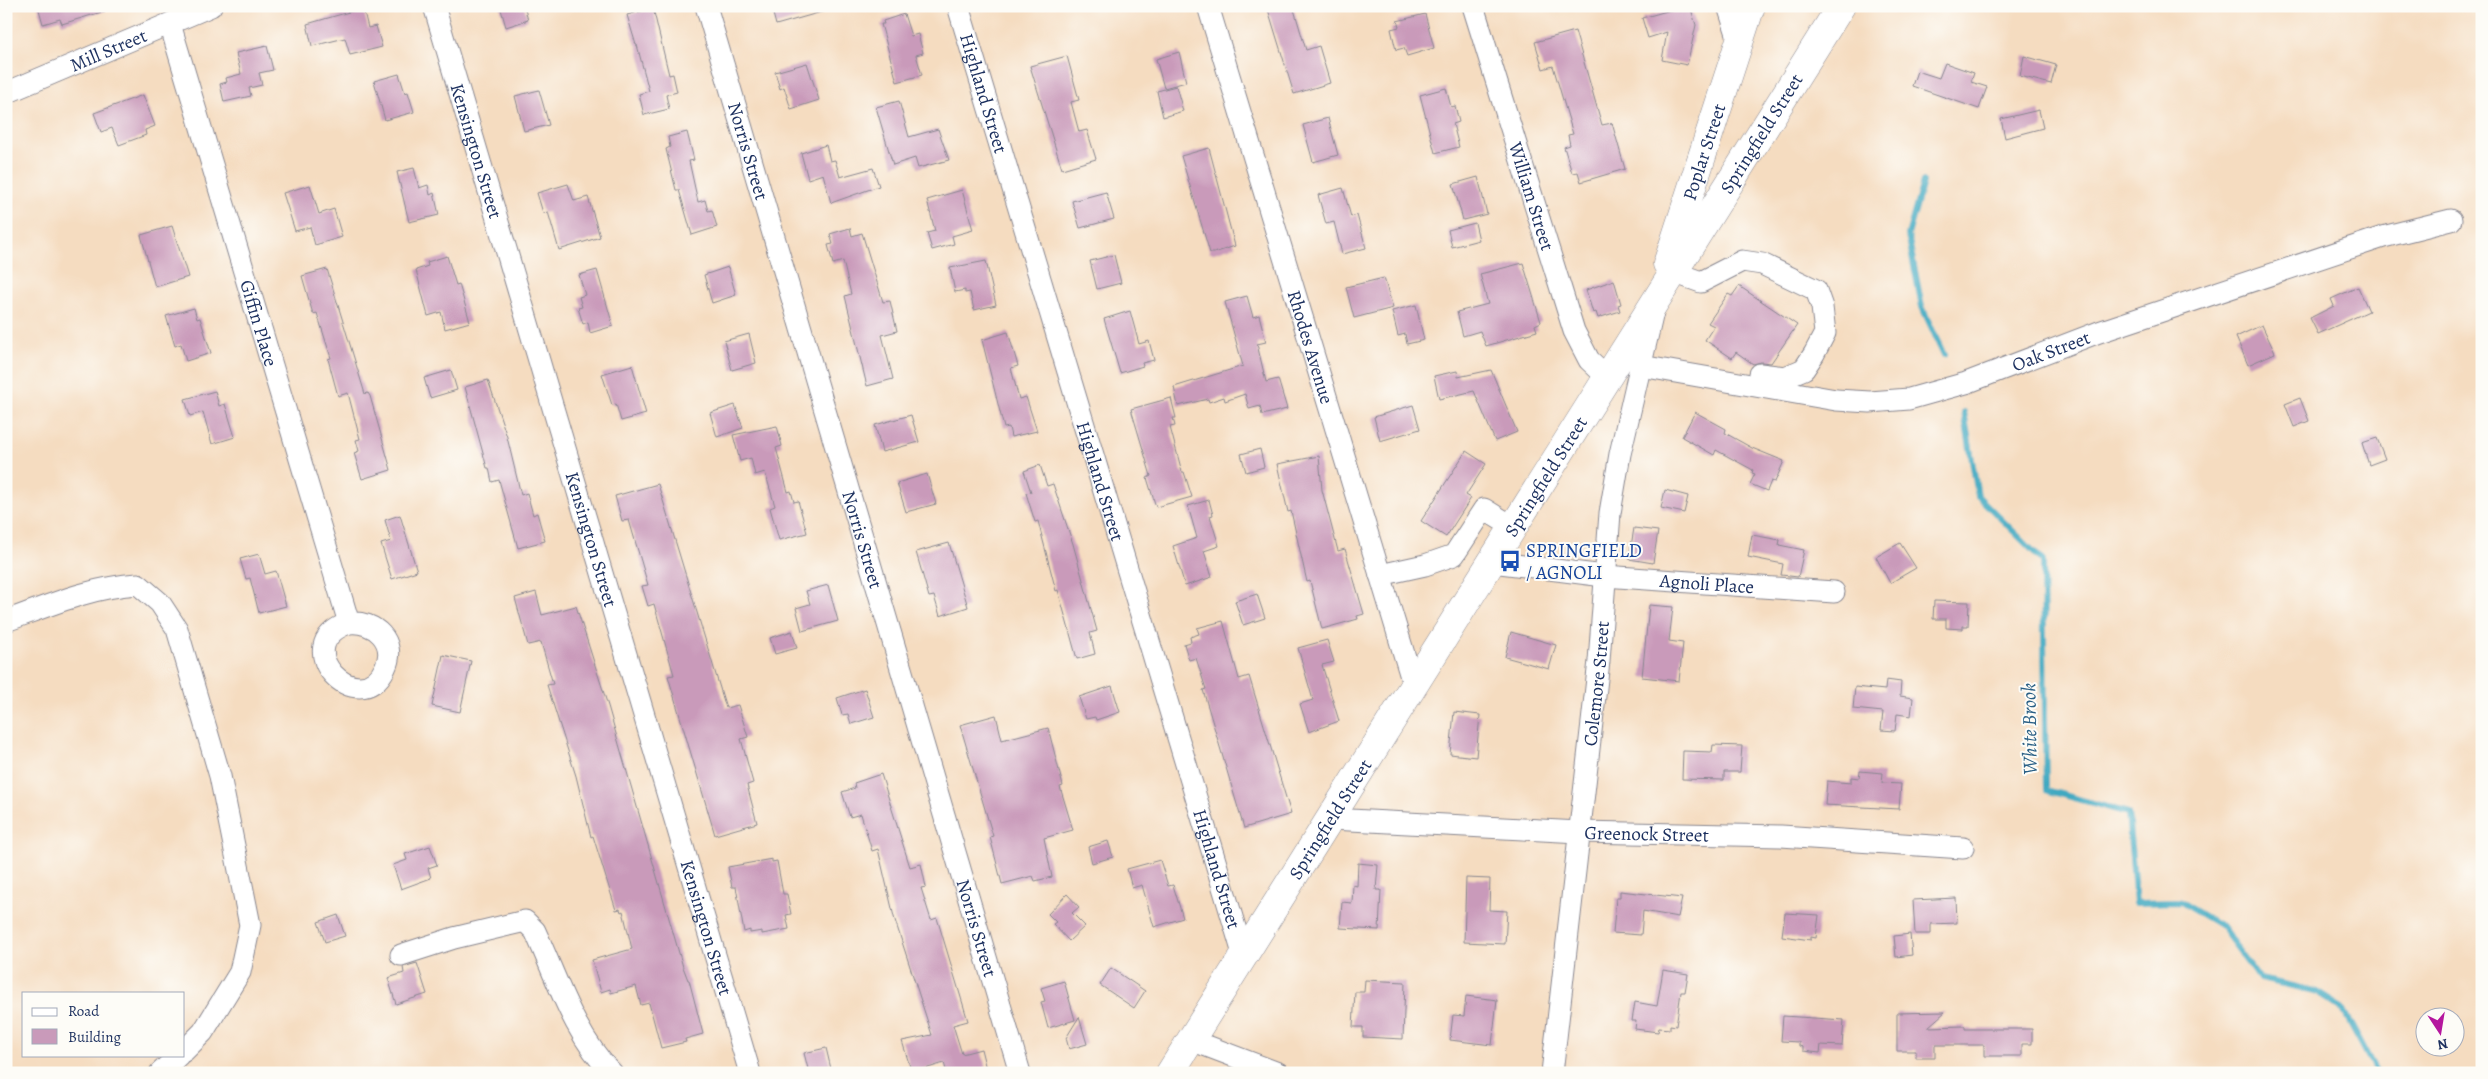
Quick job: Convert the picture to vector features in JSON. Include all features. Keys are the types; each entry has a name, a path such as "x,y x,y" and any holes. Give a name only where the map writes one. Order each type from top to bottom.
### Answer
{"main road":[{"name":"Poplar Street","path":"1656,298 1751,6"},
{"name":"Springfield Street","path":"1170,1073 1414,688 1656,298 1841,6"}],"street":[{"name":"Mill Street","path":"6,93 212,6"},
{"name":"Kensington Street","path":"434,6 750,1073"},
{"name":"Norris Street","path":"706,6 1020,1073"},
{"name":"Highland Street","path":"958,6 1244,957"},
{"name":"Rhodes Avenue","path":"1208,6 1414,688"},
{"name":"William Street","path":"1473,6 1574,331 1589,360 1607,377"},
{"path":"1728,6 1739,40"},
{"name":"Giffin Place","path":"170,24 349,623"},
{"name":"Oak Street","path":"1642,360 1836,400 1870,402 1909,399 1966,383 2099,332 2383,237 2451,220"},
{"path":"1642,360 1785,377 1804,369 1825,333 1822,307 1816,290 1762,264 1742,261 1701,282 1673,272"},
{"name":"Colemore Street","path":"1552,1073 1599,660 1604,576 1614,482 1656,298"},
{"path":"1380,575 1425,565 1454,555 1484,509 1513,527"},
{"name":"Agnoli Place","path":"1492,562 1604,576 1834,592"},
{"path":"6,621 80,593 114,586 138,584 160,603 177,629 220,776 250,925 240,972 203,1032 185,1050"},
{"name":"Greenock Street","path":"1331,819 1579,832 1781,836 1962,848"},
{"path":"400,955 454,938 525,921 536,931 576,1024 602,1063 612,1073"},
{"path":"1191,1040 1278,1073"},
{"path":"160,1073 179,1056"}],"building":[{"path":"38,6 105,6 105,11 62,24 60,19 43,24"},
{"path":"500,6 524,6 528,20 506,27"},
{"path":"771,6 824,6 825,11 776,25"},
{"path":"1267,6 1293,6 1306,50 1319,46 1330,83 1294,94"},
{"path":"1690,6 1696,25 1687,65 1662,60 1667,32 1648,38 1642,18"},
{"path":"363,8 368,28 376,26 382,47 350,55 345,38 312,46 307,24"},
{"path":"653,8 669,75 673,74 677,92 666,95 669,109 644,115 639,94 649,91 627,15"},
{"path":"904,14 911,36 918,34 923,53 916,55 922,75 897,82 881,24 884,24 883,21"},
{"path":"1425,14 1434,48 1407,56 1404,48 1396,50 1391,29 1399,27 1397,21"},
{"path":"1575,31 1602,125 1612,123 1625,169 1581,182 1578,172 1572,173 1564,147 1570,145 1568,135 1573,134 1553,66 1543,69 1535,42"},
{"path":"267,46 273,70 259,73 262,85 249,88 251,96 224,102 220,84 227,82 226,78 241,74 236,53"},
{"path":"1179,52 1186,82 1164,88 1156,59"},
{"path":"1067,56 1079,100 1071,102 1079,132 1087,130 1096,159 1062,169 1030,66"},
{"path":"2024,56 2056,65 2051,84 2020,76"},
{"path":"807,63 819,100 791,109 784,87 780,89 775,72"},
{"path":"1945,63 1974,73 1971,82 1987,87 1979,109 1912,86 1917,71 1939,78"},
{"path":"399,74 405,93 408,92 414,112 385,120 374,81"},
{"path":"1176,86 1183,111 1163,117 1157,91"},
{"path":"1446,88 1451,107 1455,106 1459,122 1453,124 1459,147 1435,153 1420,95"},
{"path":"539,90 549,125 524,131 515,96"},
{"path":"143,95 155,126 145,130 146,135 119,145 112,128 101,132 94,113"},
{"path":"899,101 909,137 938,129 949,160 918,168 915,158 893,165 876,107"},
{"path":"2039,110 2043,128 2005,138 2001,119"},
{"path":"1328,118 1338,155 1313,162 1303,125"},
{"path":"687,132 694,160 689,161 698,202 705,200 708,211 712,210 717,227 692,235 679,190 676,190 666,149 670,147 668,137"},
{"path":"826,145 830,161 835,160 840,177 873,168 879,186 831,203 823,174 808,179 801,153"},
{"path":"1209,148 1235,246 1214,253 1210,253 1181,156"},
{"path":"414,168 419,188 428,185 430,195 434,193 439,215 409,222 397,172"},
{"path":"1478,177 1487,214 1463,220 1453,184"},
{"path":"568,184 574,201 588,197 600,237 559,250 548,212 543,213 537,193"},
{"path":"310,185 319,214 334,209 342,237 315,245 310,227 295,231 283,193"},
{"path":"1343,188 1351,217 1357,215 1366,248 1342,254 1334,222 1326,224 1318,195"},
{"path":"962,190 973,230 952,236 954,244 932,250 927,233 935,231 927,200"},
{"path":"1106,192 1114,219 1080,228 1072,201"},
{"path":"1475,223 1479,240 1452,247 1448,230"},
{"path":"172,226 188,277 155,287 141,235"},
{"path":"850,228 852,236 862,233 883,302 890,301 897,331 882,335 893,379 867,386 845,296 851,294 843,261 833,264 828,245 833,244 830,234"},
{"path":"1114,255 1121,283 1097,289 1090,261"},
{"path":"447,256 456,285 459,284 470,322 445,329 441,312 428,316 416,270 428,266 427,262"},
{"path":"986,261 996,305 974,310 970,292 965,293 965,290 955,292 950,268"},
{"path":"1523,263 1541,322 1535,325 1537,331 1486,346 1480,331 1463,336 1457,312 1488,304 1480,274"},
{"path":"728,267 736,295 712,303 704,275"},
{"path":"327,269 365,394 368,393 370,396 391,470 362,479 354,453 359,451 356,440 360,439 348,393 338,396 328,359 331,358 317,313 313,314 302,276"},
{"path":"597,270 613,326 590,333 588,322 583,324 578,308 582,307 579,297 585,295 579,275"},
{"path":"1384,278 1393,308 1354,318 1346,287"},
{"path":"1614,280 1621,304 1618,305 1620,311 1598,318 1596,312 1593,313 1586,290"},
{"path":"1739,286 1797,325 1771,363 1761,362 1753,364 1736,352 1732,358 1705,340 1714,326 1708,323 1728,294 1732,296"},
{"path":"2358,287 2369,311 2318,334 2310,318 2334,306 2331,299"},
{"path":"1247,296 1253,317 1259,315 1266,342 1257,344 1266,382 1278,379 1287,409 1262,415 1260,406 1249,409 1245,394 1225,401 1224,397 1209,402 1208,399 1178,406 1174,387 1243,366 1225,302"},
{"path":"1416,305 1424,340 1407,344 1405,334 1398,336 1392,311"},
{"path":"194,308 197,319 200,318 211,353 186,361 181,344 175,346 166,316"},
{"path":"1130,311 1139,344 1149,341 1154,360 1142,363 1143,366 1120,373 1104,319"},
{"path":"2262,325 2275,353 2248,365 2236,337"},
{"path":"1008,332 1018,366 1011,368 1019,399 1026,397 1037,431 1011,437 1009,427 1004,428 982,340"},
{"path":"749,334 756,363 732,370 724,341"},
{"path":"632,365 646,414 621,421 616,404 612,405 602,374"},
{"path":"451,370 457,390 430,398 424,378"},
{"path":"1491,370 1517,432 1495,441 1474,391 1439,399 1434,376 1457,371 1458,377"},
{"path":"488,380 507,437 521,495 527,493 533,515 537,513 545,541 518,548 499,480 492,482 489,468 487,468 465,387"},
{"path":"215,391 219,406 225,404 235,437 212,444 203,412 190,416 185,399"},
{"path":"1171,398 1176,418 1173,418 1175,426 1170,427 1182,472 1184,472 1192,497 1156,507 1147,478 1151,476 1131,409"},
{"path":"2300,398 2309,421 2294,427 2285,404"},
{"path":"735,405 743,428 717,437 710,413"},
{"path":"1413,405 1420,429 1380,441 1374,417"},
{"path":"1695,412 1726,429 1725,433 1752,448 1784,461 1775,482 1771,481 1767,491 1750,484 1755,474 1752,473 1753,470 1716,450 1714,455 1682,437"},
{"path":"911,415 919,442 882,452 875,425"},
{"path":"777,426 782,446 776,448 788,492 791,491 794,502 798,501 807,533 779,540 770,508 775,506 765,472 755,475 751,458 740,461 733,435"},
{"path":"2377,438 2385,459 2369,465 2362,443"},
{"path":"1260,449 1264,467 1246,472 1241,454"},
{"path":"1466,451 1486,464 1466,495 1471,498 1446,537 1421,521"},
{"path":"1319,456 1322,490 1338,551 1345,549 1364,614 1357,616 1358,619 1322,629 1310,581 1307,582 1291,511 1288,512 1277,464"},
{"path":"1040,465 1047,486 1053,484 1073,544 1097,631 1090,633 1095,654 1077,659 1058,590 1056,591 1038,521 1035,522 1026,493 1031,492 1024,471"},
{"path":"927,474 936,504 906,512 897,483"},
{"path":"658,484 726,708 738,705 748,737 741,739 753,783 747,785 757,823 715,835 668,676 674,675 654,604 648,606 642,586 648,585 629,520 622,521 615,496"},
{"path":"1665,490 1688,496 1684,513 1661,508"},
{"path":"1209,500 1213,515 1210,516 1219,546 1204,551 1212,577 1185,586 1173,546 1197,538 1188,506"},
{"path":"400,515 417,571 392,579 381,544 391,541 385,520"},
{"path":"1634,528 1658,531 1653,563 1629,559"},
{"path":"1752,535 1780,540 1779,545 1804,550 1798,577 1781,575 1783,564 1748,557"},
{"path":"949,543 968,607 940,616 934,596 929,597 916,552"},
{"path":"1900,543 1916,568 1890,583 1876,557"},
{"path":"259,554 265,574 276,571 286,606 259,613 250,578 246,579 240,559"},
{"path":"828,585 838,621 802,631 796,608 810,604 806,591"},
{"path":"536,592 542,615 576,606 608,706 683,967 689,980 703,1034 685,1039 686,1042 661,1048 649,1003 641,1005 636,986 611,993 610,989 601,992 592,960 632,949 623,911 621,912 620,909 616,910 593,836 591,837 576,776 547,685 553,684 541,642 528,645 515,598"},
{"path":"1257,594 1265,618 1243,625 1235,601"},
{"path":"1934,601 1969,602 1968,626 1963,626 1963,629 1946,628 1946,619 1933,619"},
{"path":"1649,605 1673,607 1669,641 1683,643 1679,681 1642,677"},
{"path":"1223,621 1239,679 1249,676 1291,814 1244,828 1203,690 1206,689 1196,658 1189,660 1184,644 1191,642 1190,637 1199,634 1197,628"},
{"path":"792,631 797,648 775,654 770,638"},
{"path":"1511,632 1556,645 1549,669 1505,657"},
{"path":"1327,640 1334,662 1322,665 1339,721 1309,732 1300,704 1313,700 1298,648"},
{"path":"443,655 471,661 460,712 432,706"},
{"path":"1886,680 1901,682 1900,696 1913,698 1911,716 1897,714 1895,731 1881,730 1883,712 1853,709 1855,687 1885,690"},
{"path":"1112,686 1120,712 1096,720 1095,717 1086,719 1079,697"},
{"path":"865,689 874,717 851,724 848,714 842,715 837,698"},
{"path":"1454,712 1480,715 1476,757 1450,754"},
{"path":"996,715 1002,740 1048,728 1063,786 1060,787 1073,830 1044,838 1052,877 1035,881 1033,876 1002,884 990,837 993,836 960,725"},
{"path":"1713,745 1742,746 1740,772 1724,772 1724,780 1682,779 1683,751 1712,752"},
{"path":"1860,771 1883,773 1882,783 1901,784 1899,809 1825,805 1827,781 1851,783 1851,777 1859,778"},
{"path":"881,774 910,867 921,864 926,887 921,888 931,920 937,918 968,1021 953,1025 962,1054 981,1049 987,1073 947,1073 944,1063 912,1073 902,1041 932,1035 894,917 878,849 872,851 861,814 850,817 842,792 855,788 854,783"},
{"path":"1108,841 1113,857 1092,863 1088,847"},
{"path":"430,846 437,865 428,868 431,878 401,889 393,865 407,860 405,854"},
{"path":"772,859 772,862 777,861 783,894 787,894 791,914 786,915 789,929 762,934 762,931 750,933 750,930 744,932 736,887 732,887 728,867"},
{"path":"1160,860 1168,886 1173,885 1183,918 1154,927 1142,885 1132,888 1127,869"},
{"path":"1358,863 1378,865 1376,890 1381,890 1379,930 1340,928 1342,902 1352,903 1353,885 1357,886"},
{"path":"1466,878 1490,879 1489,910 1507,911 1505,944 1464,942"},
{"path":"1620,891 1682,898 1678,917 1643,911 1641,935 1613,933 1616,898 1620,898"},
{"path":"1067,894 1079,907 1072,913 1085,926 1069,941 1053,924 1056,922 1048,914"},
{"path":"1956,898 1957,923 1931,924 1931,934 1915,934 1913,900"},
{"path":"1785,913 1819,915 1816,938 1811,937 1811,940 1782,936"},
{"path":"338,915 345,936 325,942 318,922"},
{"path":"1910,934 1912,955 1896,957 1894,936"},
{"path":"417,963 427,994 396,1004 388,978 404,973 403,967"},
{"path":"1111,968 1145,991 1134,1008 1100,985"},
{"path":"1663,970 1688,974 1685,992 1681,992 1676,1026 1670,1025 1670,1029 1659,1028 1658,1032 1635,1029 1636,1021 1632,1021 1635,1002 1657,1006"},
{"path":"1365,980 1405,982 1403,1039 1363,1037 1363,1027 1353,1027 1355,992 1364,992"},
{"path":"1064,981 1075,1020 1048,1028 1041,1002 1045,1001 1041,988"},
{"path":"1466,996 1497,1000 1492,1045 1450,1040 1453,1015 1464,1016"},
{"path":"1945,1012 1928,1027 1965,1026 1965,1029 2032,1029 2032,1044 2022,1044 2022,1056 1984,1056 1984,1045 1935,1045 1935,1058 1916,1058 1916,1051 1897,1051 1897,1013"},
{"path":"1783,1016 1844,1020 1842,1046 1821,1045 1820,1053 1803,1051 1803,1047 1799,1046 1799,1042 1781,1041"},
{"path":"1079,1017 1087,1044 1069,1049 1066,1038"},
{"path":"826,1048 832,1073 809,1073 804,1053"}],"waterway":[{"name":"White Brook","path":"1923,182 1908,235 1922,307 1944,355"},
{"name":"White Brook","path":"1964,412 1978,496 2043,561 2046,790 2128,813 2136,903 2181,902 2221,926 2260,979 2315,991 2342,1008 2377,1073"}],"place":[{"name":"SPRINGFIELD / AGNOLI","path":"1510,561"}]}
